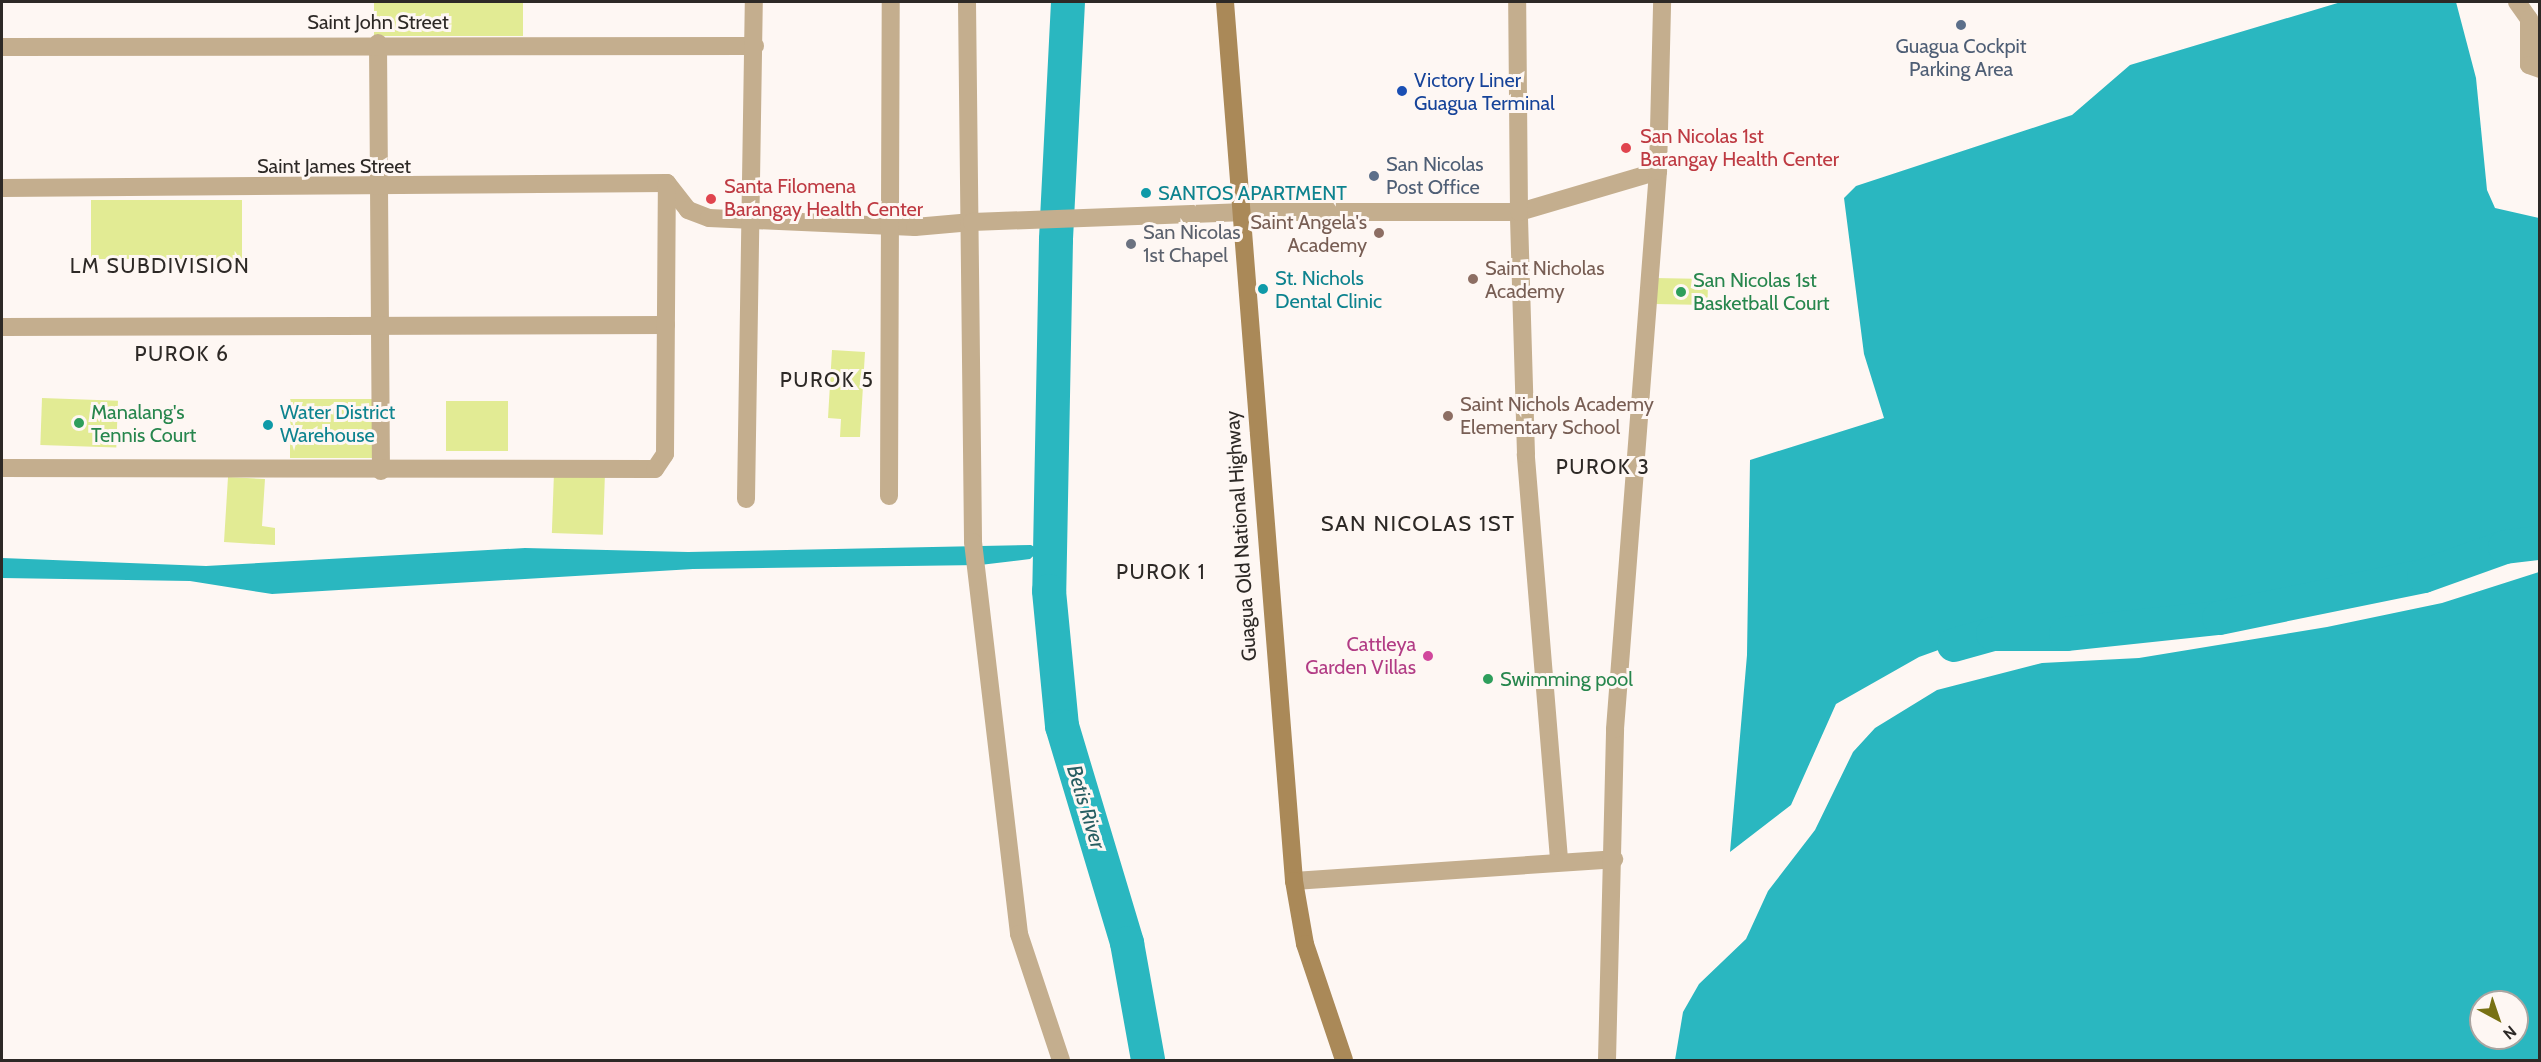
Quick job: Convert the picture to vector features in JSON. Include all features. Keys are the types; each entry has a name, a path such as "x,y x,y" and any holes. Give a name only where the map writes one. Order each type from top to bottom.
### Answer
{"main road":[{"name":"Guagua Old National Highway","path":"1225,2 1239,212 1294,881 1305,944 1344,1060"}],"street":[{"path":"746,499 754,222 754,2"},
{"path":"889,496 892,225 891,2"},
{"path":"967,2 972,222 973,542 1019,934 1061,1060"},
{"path":"1517,2 1526,454 1559,859"},
{"path":"1607,1060 1614,859 1615,729 1658,171 1662,2"},
{"path":"2517,2 2529,19 2529,65 2540,69"},
{"path":"378,44 381,471"},
{"name":"Saint John Street","path":"2,47 378,44 755,46"},
{"path":"667,183 688,210 754,222 892,225 1239,212 1520,212 1658,171"},
{"path":"2,468 381,471 655,468 666,454 667,183"},
{"name":"Saint James Street","path":"2,188 379,189 667,183"},
{"path":"2,327 380,330 666,326"},
{"path":"1294,881 1559,859 1614,859"}],"green space":[{"path":"374,2 523,2 523,36 374,36"},
{"path":"91,200 242,200 242,259 91,259"},
{"name":"San Nicolas 1st Basketball Court","path":"1655,278 1708,279 1708,305 1655,304"},
{"path":"832,350 865,352 860,437 840,437 841,419 828,418"},
{"name":"Manalang's Tennis Court","path":"42,398 118,401 116,448 40,445"},
{"path":"290,399 372,399 372,458 290,458"},
{"path":"446,401 508,401 508,451 446,451"},
{"path":"554,472 605,474 603,535 552,533"},
{"path":"228,477 265,479 262,526 275,528 275,545 224,542"}],"water":[{"path":"2341,2 2456,2 2476,78 2487,190 2495,208 2539,218 2539,539 2504,543 2419,573 2209,616 2068,631 1991,631 1919,657 1836,704 1791,805 1730,852 1747,655 1750,460 1884,418 1864,354 1844,198 1856,186 2072,115 2130,65"},
{"path":"1031,545 1040,550 1030,559 980,565 693,569 272,594 190,581 2,578 2,558 206,566 525,548 688,552"},
{"path":"2539,572 2539,1060 1675,1060 1683,1012 1699,984 1746,939 1768,891 1815,830 1853,752 1875,728 1937,690 2042,663 2139,658 2327,627 2442,603"}],"waterway":[{"name":"Betis River","path":"1068,2 1056,240 1049,591 1062,726 1127,943 1148,1060"},
{"path":"1954,645 1993,634 2066,634 2219,618 2424,576 2505,547 2540,543"}],"place":[{"name":"Guagua Cockpit Parking Area","path":"1961,25"},
{"name":"Victory Liner Guagua Terminal","path":"1402,91"},
{"name":"San Nicolas 1st Barangay Health Center","path":"1626,148"},
{"name":"San Nicolas Post Office","path":"1374,176"},
{"name":"SANTOS APARTMENT","path":"1146,193"},
{"name":"Santa Filomena Barangay Health Center","path":"711,199"},
{"name":"Saint Angela's Academy","path":"1379,233"},
{"name":"San Nicolas 1st Chapel","path":"1131,244"},
{"name":"Saint Nicholas Academy","path":"1473,279"},
{"name":"St. Nichols Dental Clinic","path":"1263,289"},
{"name":"San Nicolas 1st Basketball Court","path":"1681,292"},
{"name":"Saint Nichols Academy Elementary School","path":"1448,416"},
{"name":"Manalang's Tennis Court","path":"79,423"},
{"name":"Water District Warehouse","path":"268,425"},
{"name":"Cattleya Garden Villas","path":"1428,656"},
{"name":"Swimming pool","path":"1488,679"}],"district":[{"name":"LM SUBDIVISION","path":"160,266"},
{"name":"PUROK 6","path":"182,354"},
{"name":"PUROK 5","path":"827,380"},
{"name":"PUROK 3","path":"1603,467"},
{"name":"SAN NICOLAS 1ST","path":"1418,524"},
{"name":"PUROK 1","path":"1161,572"}]}
